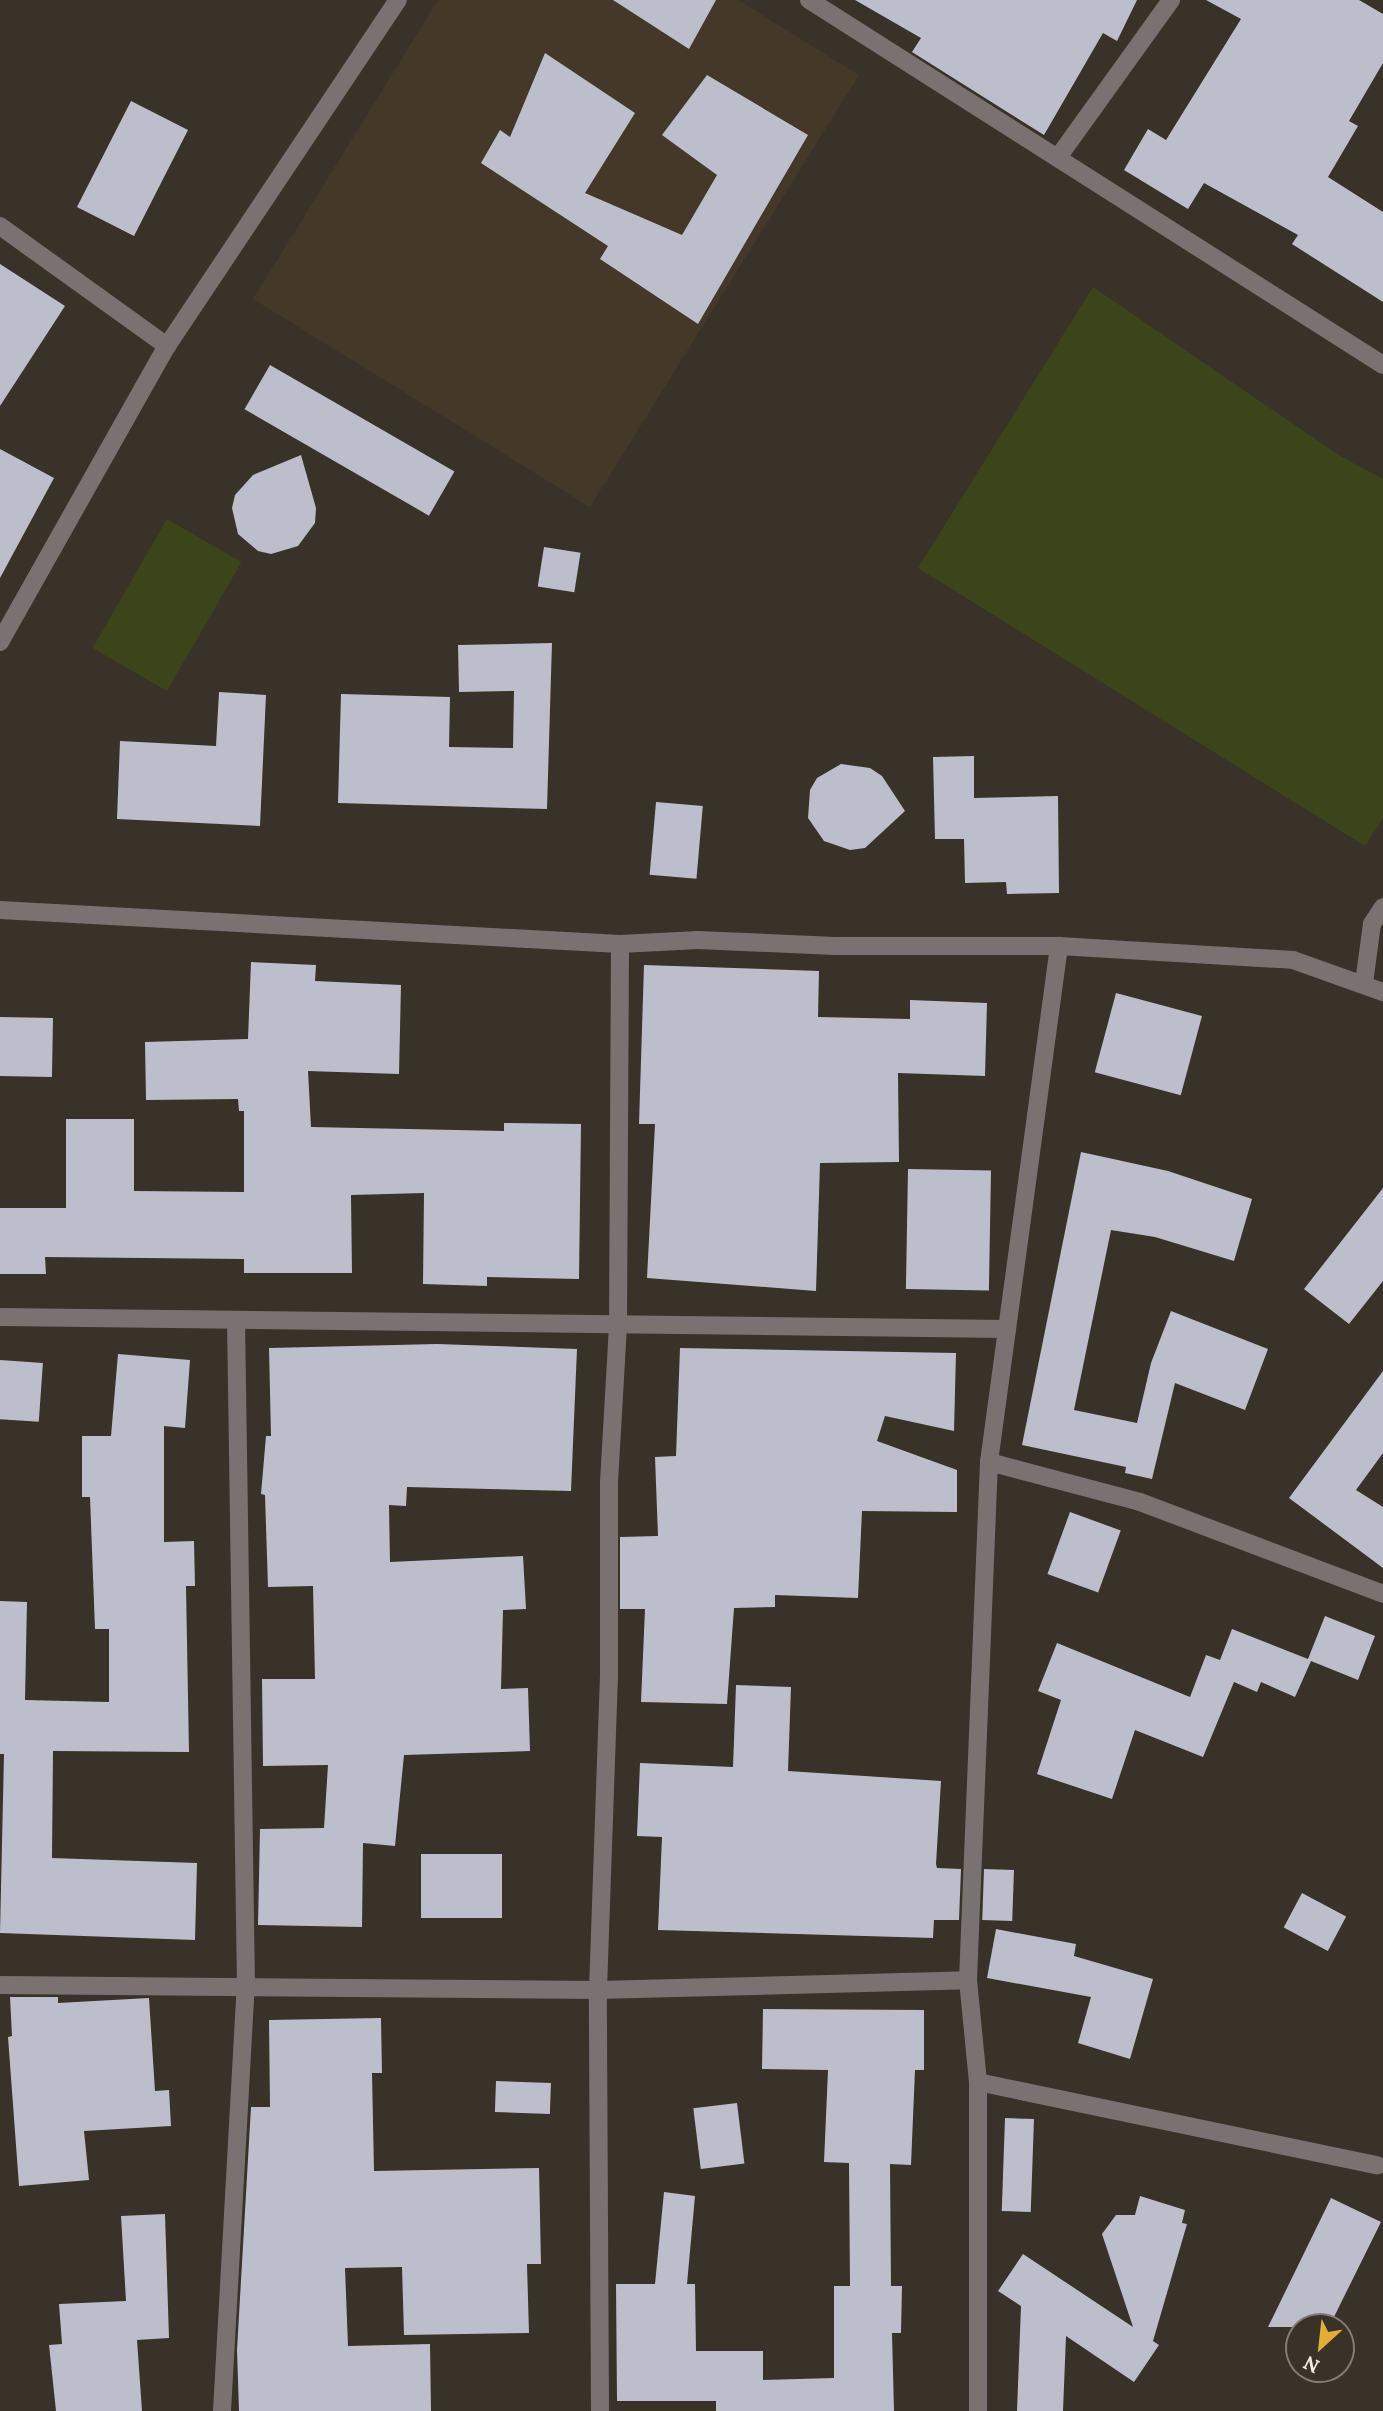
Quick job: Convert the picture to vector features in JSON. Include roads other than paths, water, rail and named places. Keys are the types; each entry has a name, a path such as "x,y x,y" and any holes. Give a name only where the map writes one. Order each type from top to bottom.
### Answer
{"street":[{"path":"0,642 167,346 398,0"},
{"path":"809,0 1059,156 1383,365"},
{"path":"1059,156 1171,0"},
{"path":"0,226 167,346"},
{"path":"1364,983 1372,924 1383,907"},
{"path":"0,910 620,944 698,940 835,946 1059,946 1293,960 1364,983 1383,992"},
{"path":"600,2411 598,1990 609,1678 609,1482 618,1325 620,944"},
{"path":"978,2411 978,2082 968,1980 989,1462 1059,946"},
{"path":"0,1317 1007,1329"},
{"path":"222,2411 246,1986 236,1321"},
{"path":"989,1462 1140,1502 1383,1594"},
{"path":"0,1985 598,1990 968,1980"},
{"path":"978,2082 1377,2165"}]}
